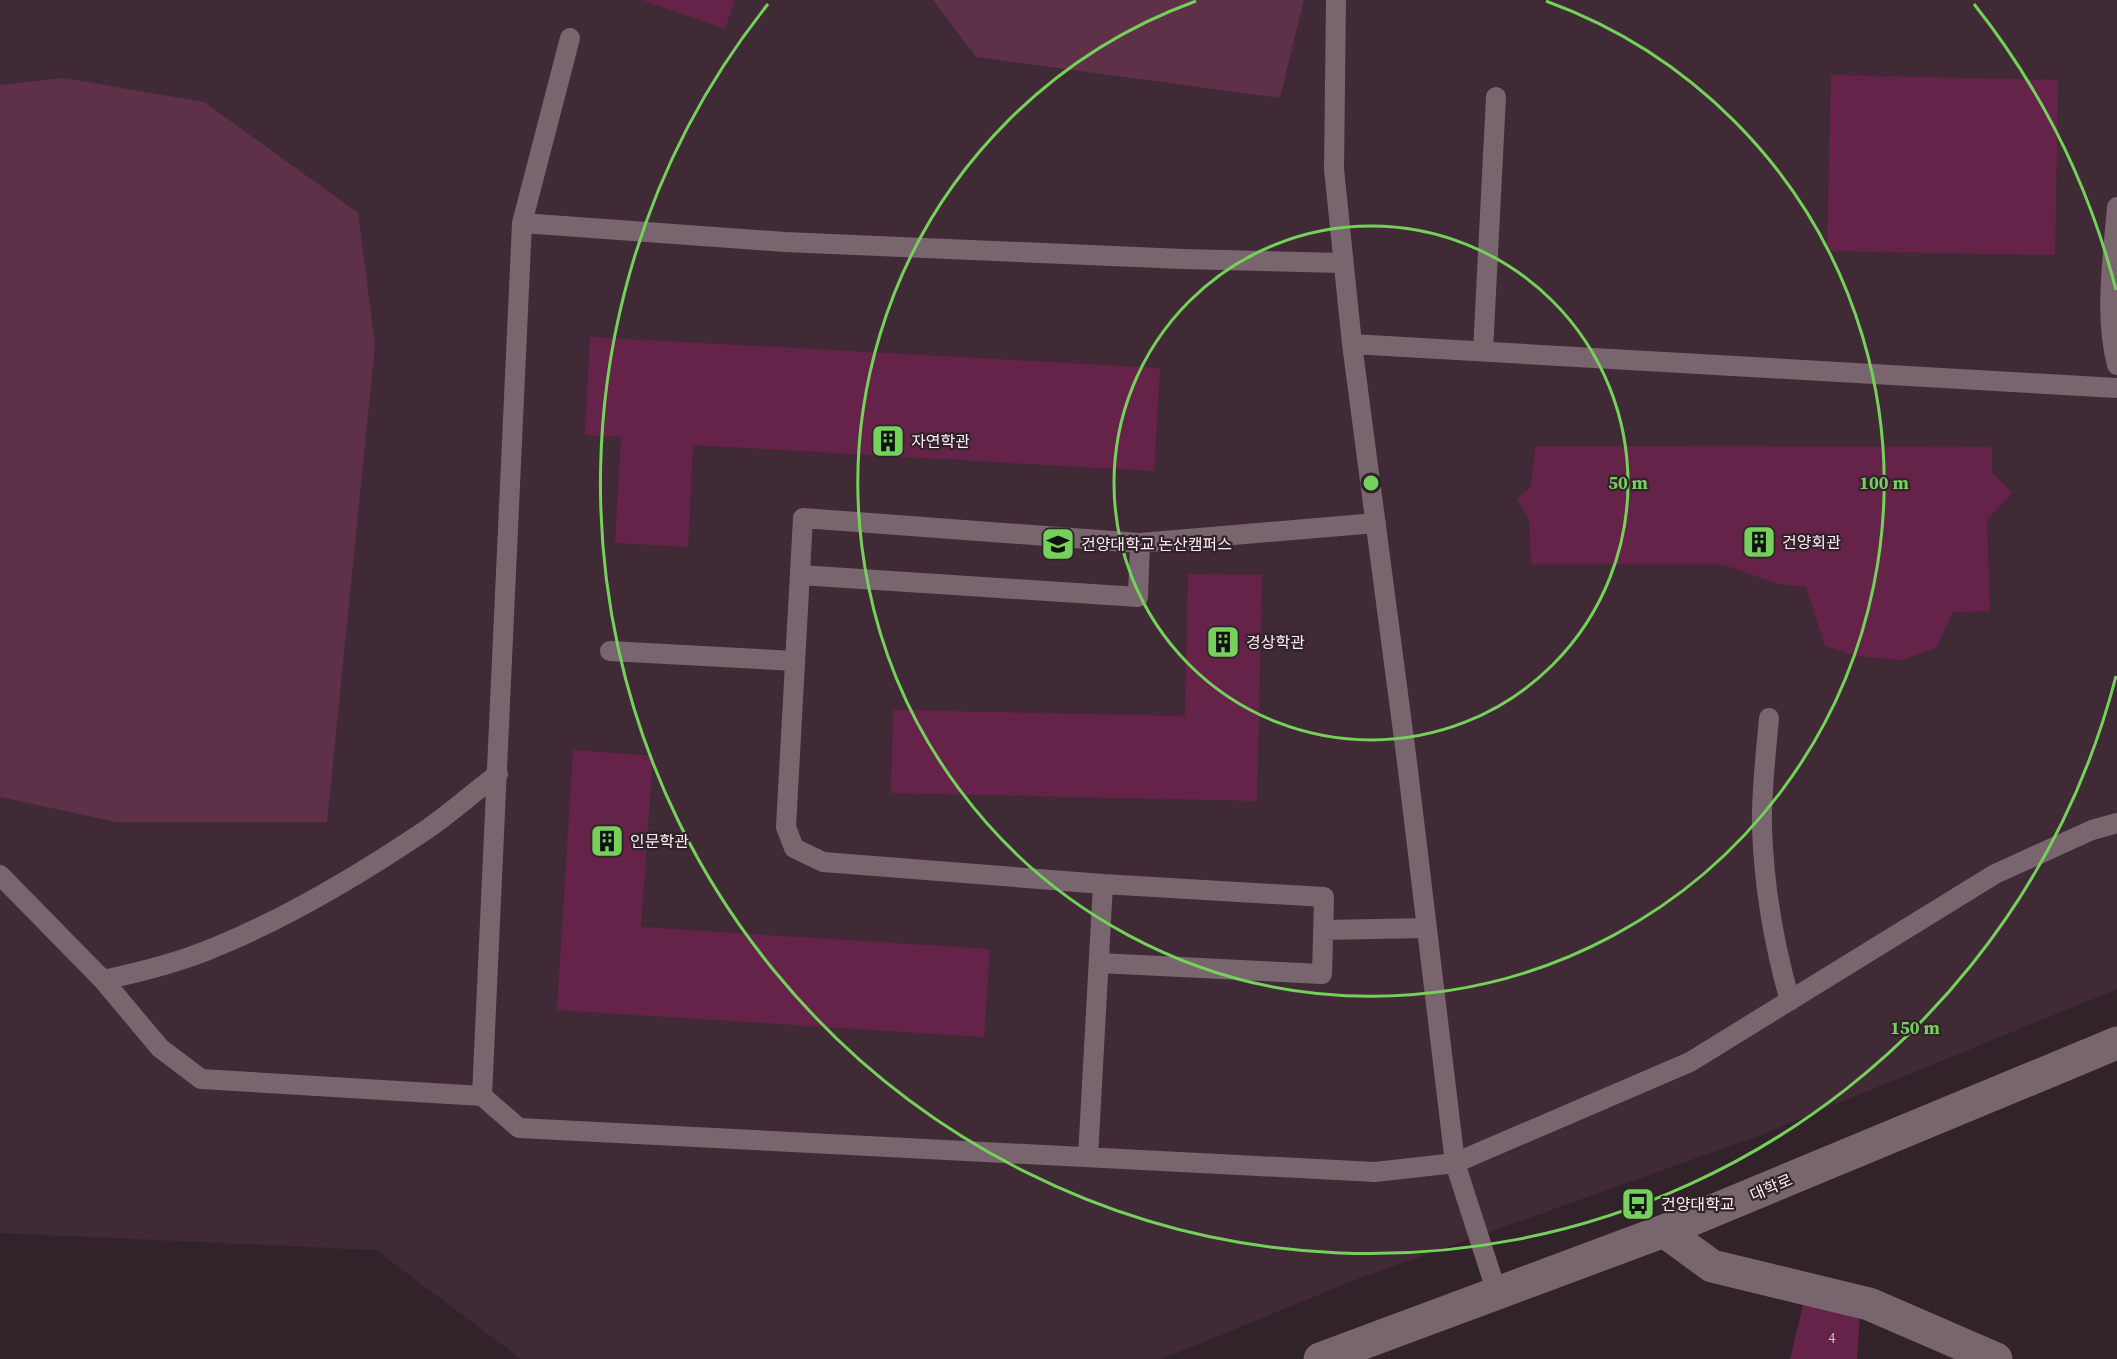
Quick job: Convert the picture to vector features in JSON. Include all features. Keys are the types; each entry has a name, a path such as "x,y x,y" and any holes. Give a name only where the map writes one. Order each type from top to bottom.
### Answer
{"street":[{"name":"대학로","path":"1320,1359 1664,1231 2117,1042"},
{"path":"1664,1231 1712,1266 1869,1304 1996,1359"}],"lane":[{"path":"1336,0 1334,168 1352,344 1455,1163 1497,1293"},
{"path":"482,1096 522,223 570,38"},
{"path":"1483,351 1496,98"},
{"path":"2117,207 2111,286 2112,348 2117,364"},
{"path":"522,223 785,242 1183,259 1343,263"},
{"path":"1352,344 2117,388"},
{"path":"1100,963 1322,974 1324,897 1103,884 823,862 794,848 786,827 803,518 1140,543 1376,523"},
{"path":"800,575 1138,597 1140,543"},
{"path":"610,651 795,661"},
{"path":"1768,718 1762,827 1776,954 1790,1001"},
{"path":"104,980 171,963 213,948 265,924 335,887 427,829 498,774"},
{"path":"0,875 104,980 160,1048 201,1079 482,1096 519,1128 1375,1172 1455,1163 1690,1062 1995,874 2092,830 2117,823"},
{"path":"1088,1157 1103,884"},
{"path":"1323,930 1427,928"}],"shaded area":[{"name":"건양대학교 논산캠퍼스","path":"0,0 933,0 976,57 1280,98 1304,0 2117,0 2117,989 1761,1135 1355,1280 1162,1359 521,1359 376,1250 0,1233"},
{"path":"933,0 1304,0 1280,98 976,57"},
{"path":"63,78 204,102 358,213 375,345 327,822 116,822 0,797 0,85"}],"building":[{"path":"642,0 735,0 725,29"},
{"path":"1831,75 2058,80 2055,255 1827,251"},
{"name":"자연학관","path":"590,337 1160,368 1154,471 693,445 688,547 615,543 621,437 585,435"},
{"name":"건양회관","path":"1535,446 1992,447 1992,473 2012,493 1987,520 1990,611 1953,612 1937,647 1902,660 1856,656 1825,646 1806,587 1778,584 1722,564 1531,564 1529,519 1517,499 1531,487"},
{"name":"경상학관","path":"1188,574 1262,575 1257,801 891,793 893,710 1185,716"},
{"name":"인문학관","path":"573,750 653,756 641,927 990,949 984,1037 557,1010"},
{"path":"1803,1305 1860,1316 1857,1359 1790,1359"}],"place":[{"name":"자연학관","path":"888,441"},
{"name":"건양회관","path":"1759,542"},
{"name":"건양대학교 논산캠퍼스","path":"1058,544"},
{"name":"경상학관","path":"1223,642"},
{"name":"인문학관","path":"607,841"},
{"name":"건양대학교","path":"1638,1204"}]}
